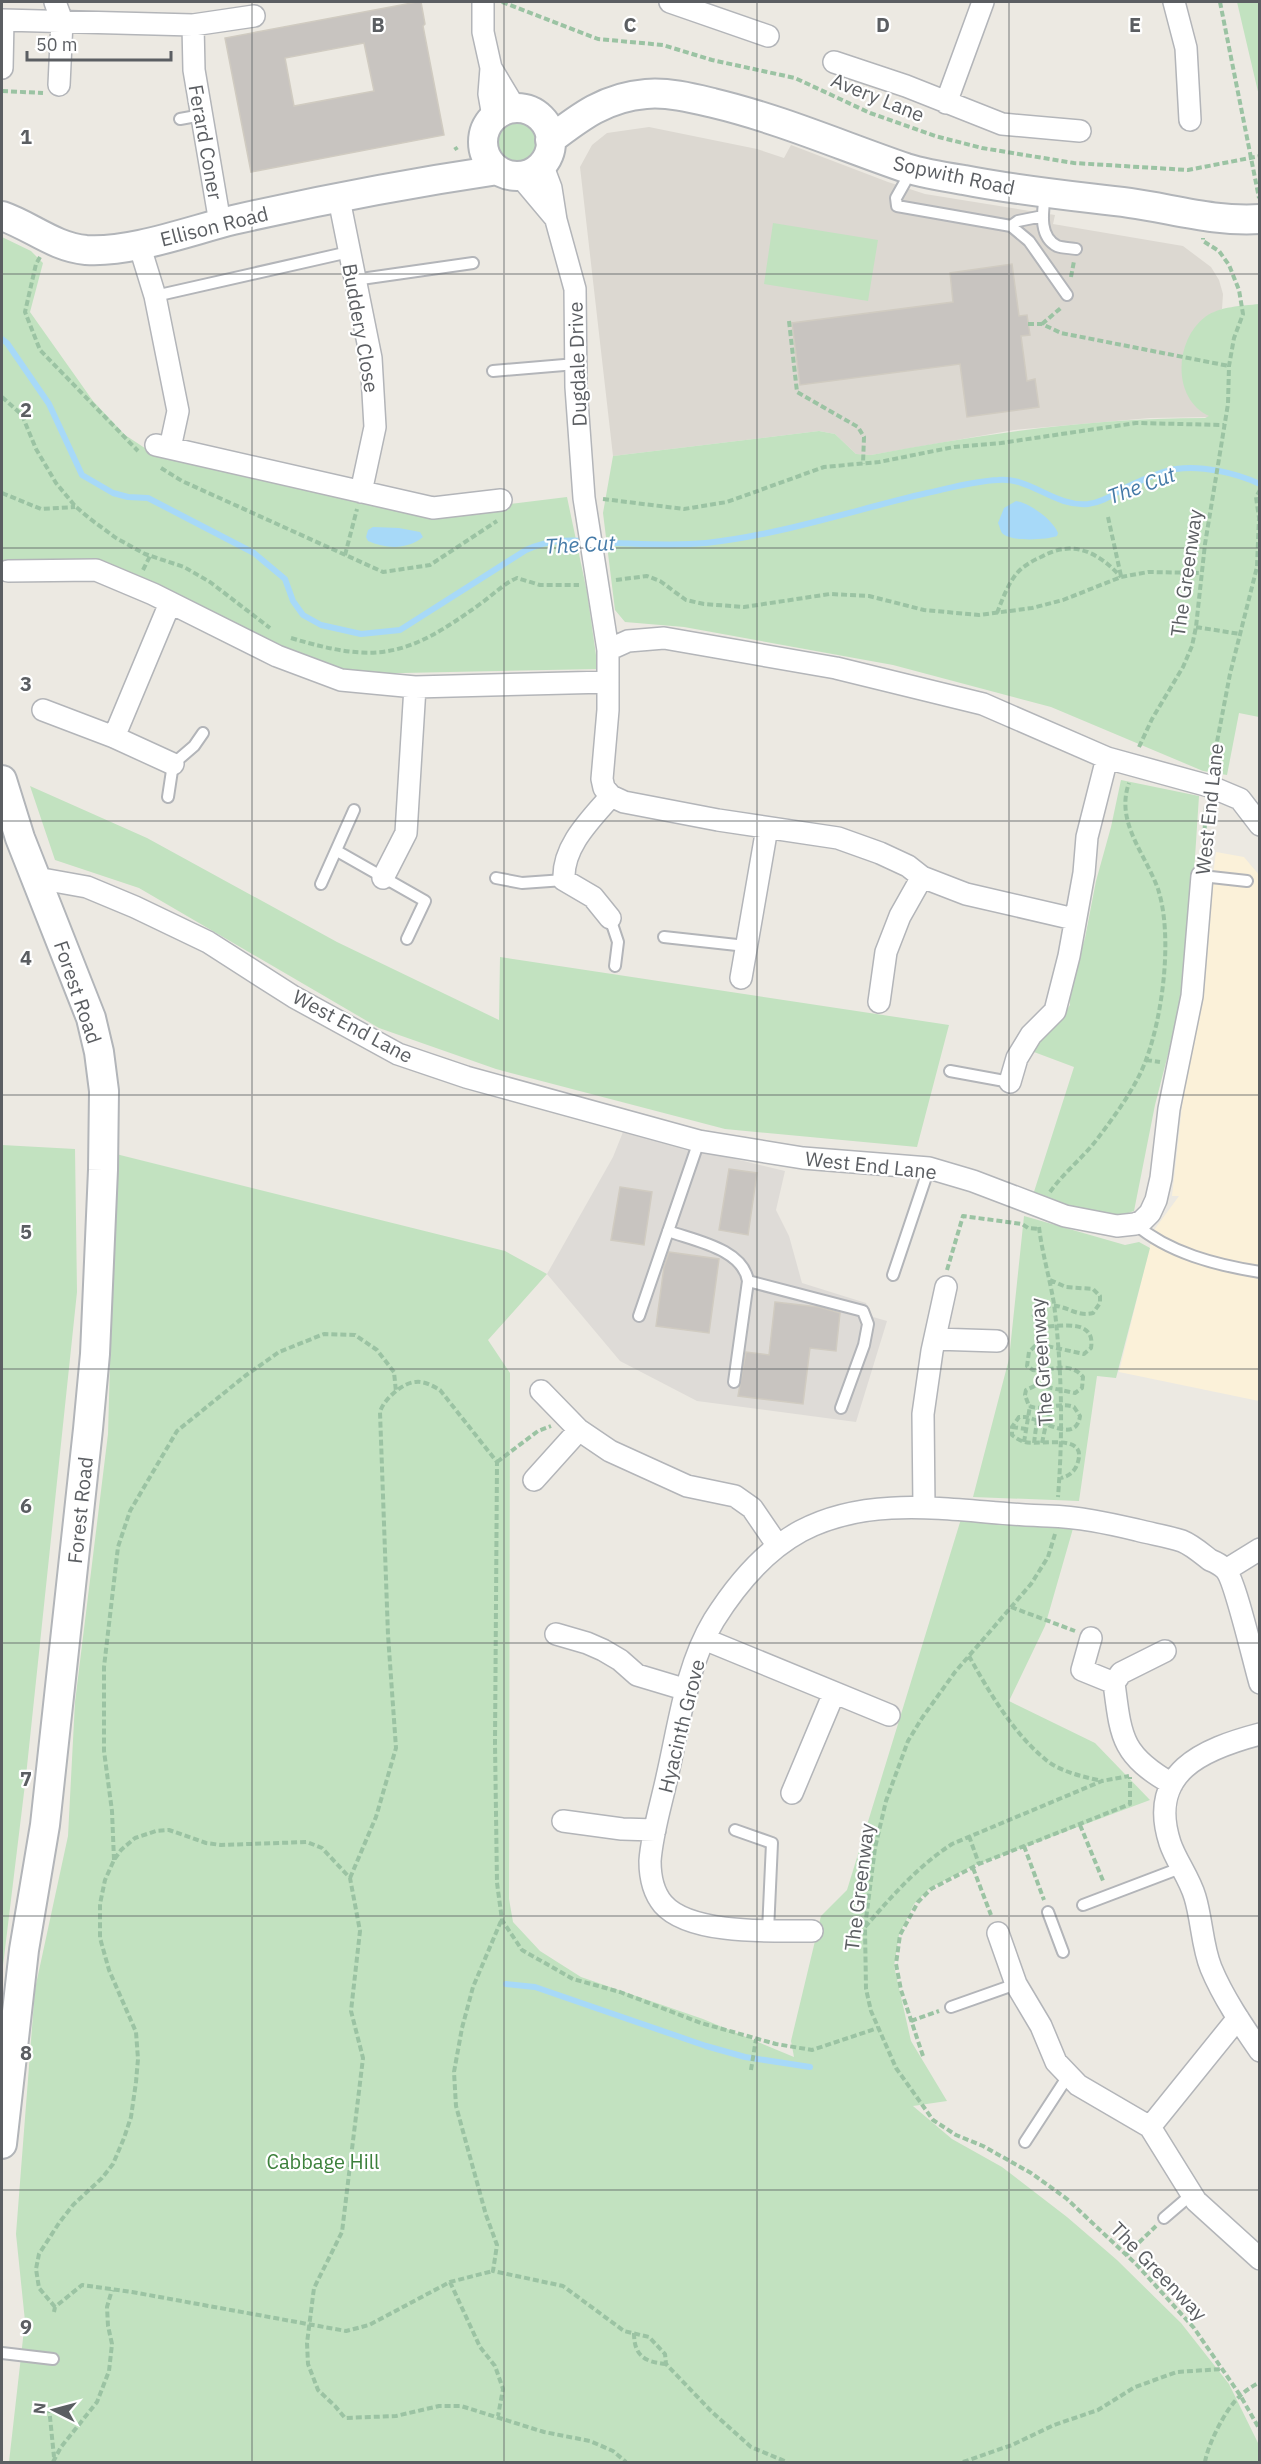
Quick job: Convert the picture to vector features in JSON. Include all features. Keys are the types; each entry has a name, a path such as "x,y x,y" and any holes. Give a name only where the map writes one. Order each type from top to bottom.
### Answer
{"street":[{"path":"483,2 483,32 491,68 489,94 497,120 485,155 530,154 533,112 497,120"},
{"path":"677,2 768,36"},
{"path":"946,103 983,2"},
{"path":"1174,2 1186,48 1190,120"},
{"path":"58,11 59,85"},
{"path":"2,68 3,20 58,11 193,25 254,16"},
{"name":"Ferard Coner","path":"193,25 194,70 220,223"},
{"path":"834,62 906,86 1002,124 1080,130"},
{"name":"Sopwith Road","path":"530,154 588,111 629,97 646,94 693,98 786,123 908,169 994,186 1044,205 1129,203 1224,219 1260,219"},
{"name":"Ellison Road","path":"432,179 497,120"},
{"name":"Ellison Road","path":"2,216 49,240 75,248 98,250 139,244 220,223 432,179 530,154"},
{"name":"Dugdale Drive","path":"530,154 551,188 556,220 575,289 576,364 592,504 597,576 608,650 602,779 604,788 611,796"},
{"name":"Buddery Close","path":"339,199 371,358 375,427 362,492"},
{"path":"139,244 156,296 178,411 163,446 433,508 501,500"},
{"path":"8,571 96,570 170,603 277,656 341,680 415,687 608,682"},
{"path":"114,737 170,603"},
{"path":"608,650 628,641 664,638 836,668 983,704 1107,758 1209,786 1240,799 1258,820"},
{"path":"383,878 406,833 415,687"},
{"path":"43,710 114,737 172,764"},
{"path":"1010,1082 1017,1058 1031,1035 1055,1011 1084,873 1088,837 1107,758"},
{"name":"Forest Road","path":"2,780 20,838 91,1018 99,1052 104,1091 95,1354 45,1825 24,1950 2,2144"},
{"path":"610,918 593,897 564,880 563,867 571,847 590,819 611,796 644,807 838,838 880,853 908,866 922,877 966,894 1074,919"},
{"path":"741,978 767,828"},
{"name":"West End Lane","path":"38,882 48,880 87,888 135,907 208,942 294,997 398,1054 530,1096 699,1141 803,1158 928,1168 973,1181 1065,1216 1117,1226 1135,1224 1150,1213 1161,1178 1169,1110 1192,996 1202,876"},
{"path":"879,1002 886,952 900,916 922,877"},
{"path":"924,1507 923,1414 934,1339 946,1287"},
{"path":"934,1339 997,1341"},
{"path":"541,1392 573,1425 610,1451 687,1486 735,1496 752,1508 778,1546"},
{"path":"534,1480 573,1425"},
{"name":"Hyacinth Grove","path":"812,1930 768,1931 703,1923 681,1917 664,1905 652,1884 650,1862 655,1830 687,1690 704,1639 726,1603 751,1570 778,1546 802,1530 846,1514 882,1508 924,1507 971,1512 1074,1517 1160,1534 1184,1542 1226,1570"},
{"path":"1260,1549 1226,1570 1260,1683"},
{"path":"556,1634 603,1650 621,1660 637,1675 687,1690"},
{"path":"1091,1638 1082,1670 1114,1683"},
{"path":"704,1639 889,1714"},
{"path":"1165,1651 1121,1673 1114,1683 1120,1725 1126,1746 1149,1771 1172,1784"},
{"path":"792,1793 834,1693"},
{"path":"1260,1734 1204,1753 1183,1768 1172,1784 1165,1806 1164,1824 1171,1846 1183,1867 1195,1897 1210,1967 1238,2018 1260,2051"},
{"path":"563,1821 622,1829 655,1830"},
{"path":"998,1933 1016,1984 1041,2026 1056,2061 1068,2076 1078,2085 1150,2127 1196,2202 1260,2259"},
{"path":"1150,2127 1238,2018"}],"lane":[{"path":"180,119 202,115"},
{"path":"908,169 905,182 896,198 897,206 1011,225 1029,241 1068,295"},
{"path":"1011,225 1044,205"},
{"path":"1044,205 1042,225 1048,236 1057,246 1076,249"},
{"path":"156,296 348,252"},
{"path":"354,280 473,263"},
{"path":"494,371 576,364"},
{"path":"168,797 172,764 194,746 203,733"},
{"path":"321,884 354,810"},
{"path":"337,851 425,901 407,939"},
{"path":"1202,876 1247,881"},
{"path":"496,878 522,883 564,880"},
{"path":"610,918 618,942 615,966"},
{"path":"664,937 746,946"},
{"path":"950,1071 1010,1082"},
{"path":"639,1316 699,1141"},
{"path":"893,1275 928,1168"},
{"path":"1135,1224 1151,1238 1217,1265 1260,1272"},
{"path":"668,1231 736,1258 746,1269 748,1281 734,1382"},
{"path":"748,1281 863,1311 868,1324 864,1345 841,1408"},
{"path":"735,1830 772,1842 768,1931"},
{"path":"1083,1905 1183,1867"},
{"path":"1048,1912 1063,1952"},
{"path":"951,2007 1016,1984"},
{"path":"1025,2142 1068,2076"},
{"path":"1164,2218 1192,2194"},
{"path":"2,2354 53,2359"}],"path":[{"name":"Avery Lane","path":"502,2 598,39 663,45 740,67 795,78 881,117 935,136 982,148 1074,163 1188,170 1260,156"},
{"path":"1220,2 1260,198"},
{"path":"2,91 48,93 59,85"},
{"name":"The Greenway","path":"1046,1201 1048,1194 1061,1176 1097,1140 1130,1091 1146,1060 1158,1013 1163,970 1163,918 1158,890 1127,820 1124,797 1139,747 1152,719 1183,668 1192,646 1212,493 1228,404 1228,366 1234,338 1243,314 1239,290 1224,257 1203,241 1203,234"},
{"path":"789,321 797,392 858,427 864,437 863,464"},
{"path":"1028,324 1042,324 1061,333 1228,366"},
{"path":"2,397 22,415 45,465 56,483 77,507 116,538 145,554 184,567 210,582 262,624 280,633"},
{"path":"592,504 684,508 727,502 824,467 863,464 954,447 1001,443 1136,423 1224,425"},
{"name":"West End Lane","path":"1202,876 1209,786 1216,738 1258,567 1259,518 1256,496 1260,490"},
{"path":"345,555 362,492"},
{"path":"2,493 41,509 77,507"},
{"path":"1108,517 1121,577"},
{"path":"997,613 1006,590 1022,568 1051,551 1070,547 1085,549 1100,556 1121,577"},
{"path":"288,637 322,648 355,652 376,654 401,650 425,640 480,604 506,583 517,578 551,586 597,576 647,576 660,581 686,600 734,606 744,607 830,594 869,596 924,610 979,615 1032,608 1063,600 1121,577 1148,572 1201,573"},
{"path":"1196,627 1240,634"},
{"path":"946,1287 949,1281 944,1280 963,1216 1022,1224 1028,1228 1039,1229"},
{"name":"The Greenway","path":"1040,1221 1039,1229 1054,1304 1060,1368 1061,1441 1058,1500"},
{"path":"1050,1280 1066,1287 1093,1289 1100,1296 1098,1308 1087,1315 1054,1304 1038,1306 1033,1317 1039,1327 1080,1327 1090,1332 1093,1339 1091,1348 1084,1354 1042,1345 1035,1346 1029,1352 1027,1366 1038,1371 1067,1367 1080,1372 1084,1383 1082,1388 1075,1393 1037,1385 1032,1386 1025,1395 1025,1400 1030,1406 1074,1407 1080,1416 1075,1428 1061,1429 1028,1417 1019,1417 1012,1427 1012,1435 1023,1442 1061,1441 1074,1446 1078,1453 1074,1471 1060,1478"},
{"path":"114,1860 112,1811 104,1751 104,1667 118,1547 130,1511 177,1431 245,1376 279,1352 324,1335 355,1335 377,1350 394,1372 396,1392"},
{"path":"350,1878 376,1817 396,1748 388,1635 380,1412 382,1404 396,1392 415,1381 432,1385 440,1390 497,1462 496,1883 502,1920 522,1950 573,1979 620,1992 701,2023 756,2039 812,2050 878,2028"},
{"path":"1023,1442 1030,1406"},
{"path":"1042,1443 1049,1406"},
{"path":"1034,1443 1042,1407"},
{"path":"497,1462 538,1431 573,1425"},
{"path":"1012,1427 1026,1429"},
{"name":"The Greenway","path":"1055,1533 1048,1557 1031,1584 969,1656 922,1718 900,1760 886,1801 874,1848 865,1927 866,1989 878,2028 896,2068 933,2120 956,2135 984,2146 1031,2173 1068,2199 1126,2255 1194,2328 1260,2430"},
{"path":"1011,1607 1091,1638"},
{"path":"865,1927 906,1880 930,1859 969,1836 1102,1781 1079,1776 1047,1760 1018,1731 988,1689 969,1656"},
{"path":"924,2056 901,1990 896,1964 900,1935 918,1902 931,1889 979,1864 1130,1804 1130,1776"},
{"path":"1080,1825 1108,1895"},
{"path":"626,2463 613,2451 590,2441 544,2432 461,2406 439,2406 396,2416 345,2418 318,2390 308,2364 307,2343 310,2326 314,2288 342,2232 363,2058 351,2011 360,1930 350,1878 322,1848 307,1842 221,1845 168,1830 156,1831 135,1838 121,1850 105,1880 100,1904 100,1938 109,1970 136,2032 138,2059 136,2082 131,2116 113,2164 59,2223 39,2254 36,2270 39,2288 54,2309 82,2285 310,2326 346,2331 369,2325 450,2282 493,2271 563,2286 624,2331 649,2337 665,2354 666,2364"},
{"path":"969,1836 979,1864"},
{"path":"1024,1846 1048,1912"},
{"path":"973,1868 998,1933"},
{"path":"493,2271 497,2245 486,2215 456,2106 454,2072 473,1987 502,1920"},
{"path":"911,2021 951,2007"},
{"path":"751,2070 756,2039"},
{"path":"1126,2255 1164,2218"},
{"path":"450,2282 480,2347 495,2366 502,2389 498,2416"},
{"path":"54,2460 97,2402 109,2371 112,2344 107,2307 112,2289"},
{"path":"634,2333 637,2353 644,2360 666,2364 711,2411 751,2447 787,2463"},
{"path":"963,2463 1098,2410 1135,2387 1177,2372 1222,2369"},
{"path":"1205,2463 1223,2419 1240,2396 1260,2382"},
{"path":"49,2407 54,2460"}],"shaded area":[{"path":"649,127 757,149 784,158 791,145 925,194 1055,215 1053,224 1183,246 1211,267 1219,280 1223,294 1222,309 1207,316 1210,417 1150,418 1014,430 871,455 856,454 835,434 819,431 613,456 580,167 592,145 607,133"},
{"path":"1216,852 1244,857 1260,876 1259,1401 1119,1372 1154,1230 1179,1196 1172,1196 1185,1079"},
{"path":"623,1132 785,1171 776,1210 789,1236 802,1283 866,1303 873,1317 887,1321 856,1422 697,1401 620,1361 547,1274 613,1157"}],"green space":[{"path":"1237,2 1259,2 1259,96"},
{"path":"517,120 533,126 539,142 533,158 517,164 501,158 495,142 501,126"},
{"path":"773,223 878,240 868,301 764,284"},
{"path":"2,237 31,251 43,263 30,312 93,401 125,435 157,456 406,513 427,514 567,497 587,592 598,669 354,674 282,647 103,564 2,565"},
{"path":"1259,304 1259,717 1239,713 1227,775 1203,771 1051,707 893,665 684,627 625,622 615,610 603,513 613,456 819,431 835,434 856,454 871,455 954,440 1079,424 1205,418 1209,416 1197,408 1188,397 1183,384 1183,354 1187,340 1195,327 1211,313 1231,307"},
{"path":"1121,780 1199,796 1187,980 1155,1105 1134,1211 1117,1217 1032,1198 1074,1067 1034,1052 1035,1039 1058,1023 1070,1005 1069,989 1085,938 1096,881"},
{"path":"30,786 147,838 337,942 499,1020 500,957 949,1025 917,1147 725,1129 496,1069 379,1028 139,888 55,860"},
{"path":"2,1145 75,1149 77,1292 26,1776 2,1974"},
{"name":"Cabbage Hill","path":"116,1154 505,1251 547,1274 488,1340 510,1373 509,1899 513,1922 540,1951 581,1977 703,2019 794,2057 791,2041 821,1916 847,1890 961,1519 1074,1525 1045,1626 1009,1701 1095,1743 1150,1800 973,1866 930,1888 914,1904 899,1935 894,1966 911,2041 947,2101 913,2106 952,2139 1002,2167 1067,2217 1117,2260 1181,2323 1229,2384 1259,2445 1259,2462 9,2462 25,2321 16,2234 35,1989 68,1836 75,1702 108,1434"},
{"path":"1024,1216 1125,1245 1139,1242 1150,1248 1116,1378 1097,1376 1079,1501 973,1497 1009,1359"}],"water":[{"path":"1016,501 1028,505 1046,518 1055,528 1057,536 1020,539 1002,533 998,523 1004,508"},
{"path":"373,527 420,532 423,537 403,546 382,546 368,541 366,537 368,530"}],"building":[{"path":"421,2 425,24 423,26 444,135 251,172 225,38","holes":["364,43 374,91 294,106 285,58"]},
{"path":"1012,264 1019,316 1027,315 1030,335 1021,336 1027,381 1035,379 1039,407 967,417 960,364 800,385 792,323 953,302 950,273"},
{"path":"729,1169 757,1173 748,1235 719,1230"},
{"path":"620,1187 652,1192 644,1245 611,1240"},
{"path":"669,1252 719,1259 709,1333 656,1326 664,1267"},
{"path":"775,1302 819,1307 840,1313 836,1351 810,1348 803,1404 738,1396 746,1352 769,1355"}],"waterway":[{"name":"The Cut","path":"2,339 49,404 82,475 113,493 128,497 148,498 254,553 285,579 293,601 303,615 321,625 361,634 400,630 526,550 559,541 638,544 706,543 789,528 953,487 998,480 1021,483 1076,504 1094,503 1152,476 1176,469 1197,468 1219,471 1260,484"},
{"path":"506,1984 535,1987 706,2046 745,2057 810,2067"}]}
